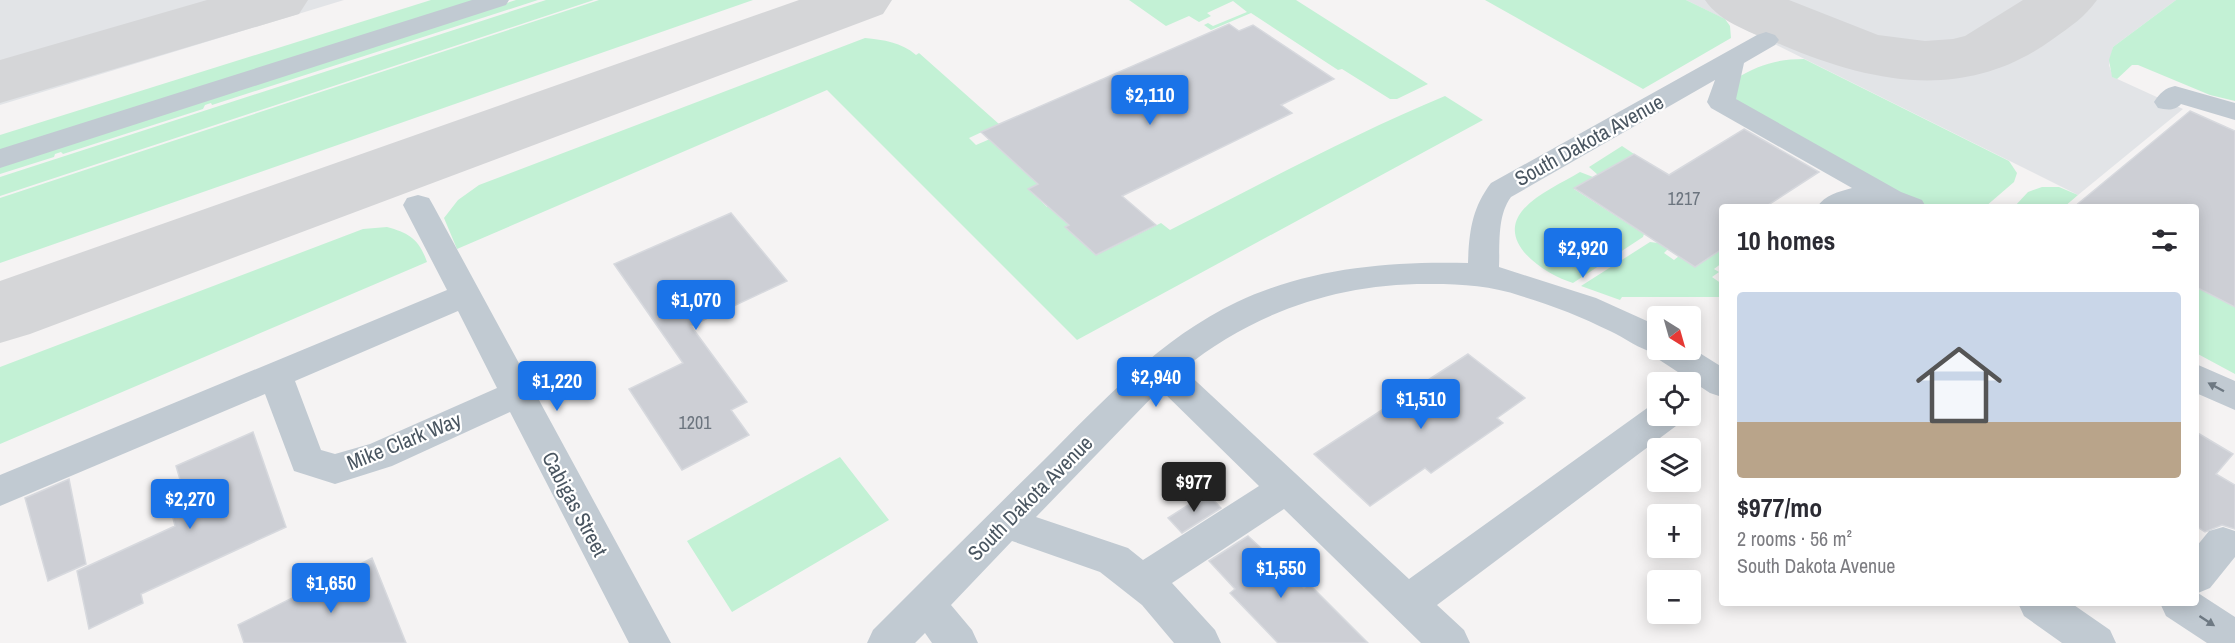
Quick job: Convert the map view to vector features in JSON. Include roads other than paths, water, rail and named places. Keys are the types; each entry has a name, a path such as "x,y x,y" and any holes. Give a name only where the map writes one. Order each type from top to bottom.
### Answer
{"street":[{"path":"0,159 497,0"},
{"name":"South Dakota Avenue","path":"888,643 1135,391 1161,369 1222,325 1297,291 1344,279 1386,273 1483,275 1487,219 1494,197 1501,190 1766,40"},
{"path":"1732,59 1728,83 1721,102 1900,202"},
{"path":"2168,102 2175,94 2235,112"},
{"path":"1836,204 1846,197 1900,202"},
{"name":"Cabigas Street","path":"418,205 650,643"},
{"path":"1483,275 1560,297 1621,321 1647,336"},
{"path":"0,491 465,295"},
{"path":"1681,360 1709,386"},
{"path":"1161,369 1449,643"},
{"name":"Mike Clark Way","path":"276,375 307,460 334,469 379,456 517,394"},
{"path":"2199,379 2235,397"},
{"path":"1409,605 1434,583 1649,426"},
{"path":"1142,582 1286,488"},
{"path":"1005,523 1113,560 1156,593 1200,643"},
{"path":"2199,572 2223,543"},
{"path":"926,604 957,643"},
{"path":"2042,606 2093,642"},
{"path":"2185,606 2235,639"}]}
